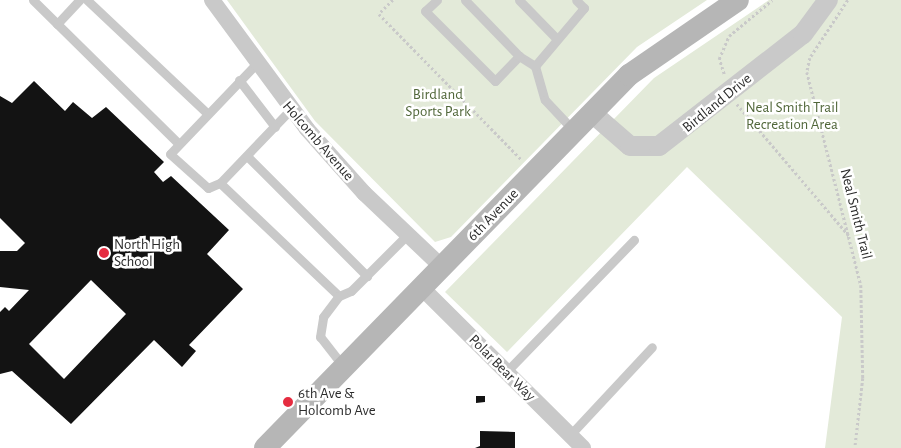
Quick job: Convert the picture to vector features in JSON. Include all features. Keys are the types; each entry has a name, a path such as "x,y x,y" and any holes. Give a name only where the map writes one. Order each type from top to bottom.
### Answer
{"main road":[{"name":"6th Avenue","path":"265,448 342,366 422,288 592,113 649,58 745,6"}],"street":[{"name":"Holcomb Avenue","path":"212,0 290,110 364,193 442,267"},
{"name":"Birdland Drive","path":"592,113 630,146 659,146 804,34 828,0"},
{"name":"Polar Bear Way","path":"422,288 583,448"}],"lane":[{"path":"33,0 179,144"},
{"path":"57,24 79,0"},
{"path":"87,0 207,113"},
{"path":"437,0 425,11 495,81 519,56"},
{"path":"465,0 519,56 535,66 545,100 575,132"},
{"path":"520,0 556,38"},
{"path":"535,66 556,38 584,8 576,0"},
{"path":"256,64 207,113 170,154 193,177 208,188 220,183 290,110"},
{"path":"239,80 275,127"},
{"path":"247,156 367,276"},
{"path":"220,183 339,296"},
{"path":"342,366 320,337 324,317 339,296 367,276 408,234"},
{"path":"506,372 634,240"},
{"path":"570,435 652,347"}],"path":[{"path":"393,0 379,14 522,160"},
{"path":"729,82 720,66 721,49 745,6 772,0"},
{"name":"Neal Smith Trail","path":"848,0 810,58 806,72 851,238 861,285 863,378 855,448"},
{"path":"735,102 851,238"}],"green space":[{"name":"Birdland Sports Park","path":"227,0 707,0 637,47 451,237 435,242 315,121"},
{"name":"Neal Smith Trail Recreation Area","path":"769,0 901,0 901,448 825,448 842,317 687,167 507,352 445,292 654,78"}],"building":[{"name":"North High School","path":"34,81 65,111 73,102 92,118 106,107 164,162 154,172 163,182 171,176 229,230 207,254 243,289 189,345 196,351 182,367 154,340 71,424 12,371 0,374 0,312 5,307 9,311 29,290 0,287 0,251 17,251 25,243 0,218 0,96 12,103","holes":["91,280 126,314 64,379 29,344"]},
{"path":"476,396 485,396 485,402 476,403"},
{"path":"480,431 515,432 515,448 475,448 480,446"}],"place":[{"name":"North High School","path":"104,253"},
{"name":"6th Ave & Holcomb Ave","path":"288,402"}]}
